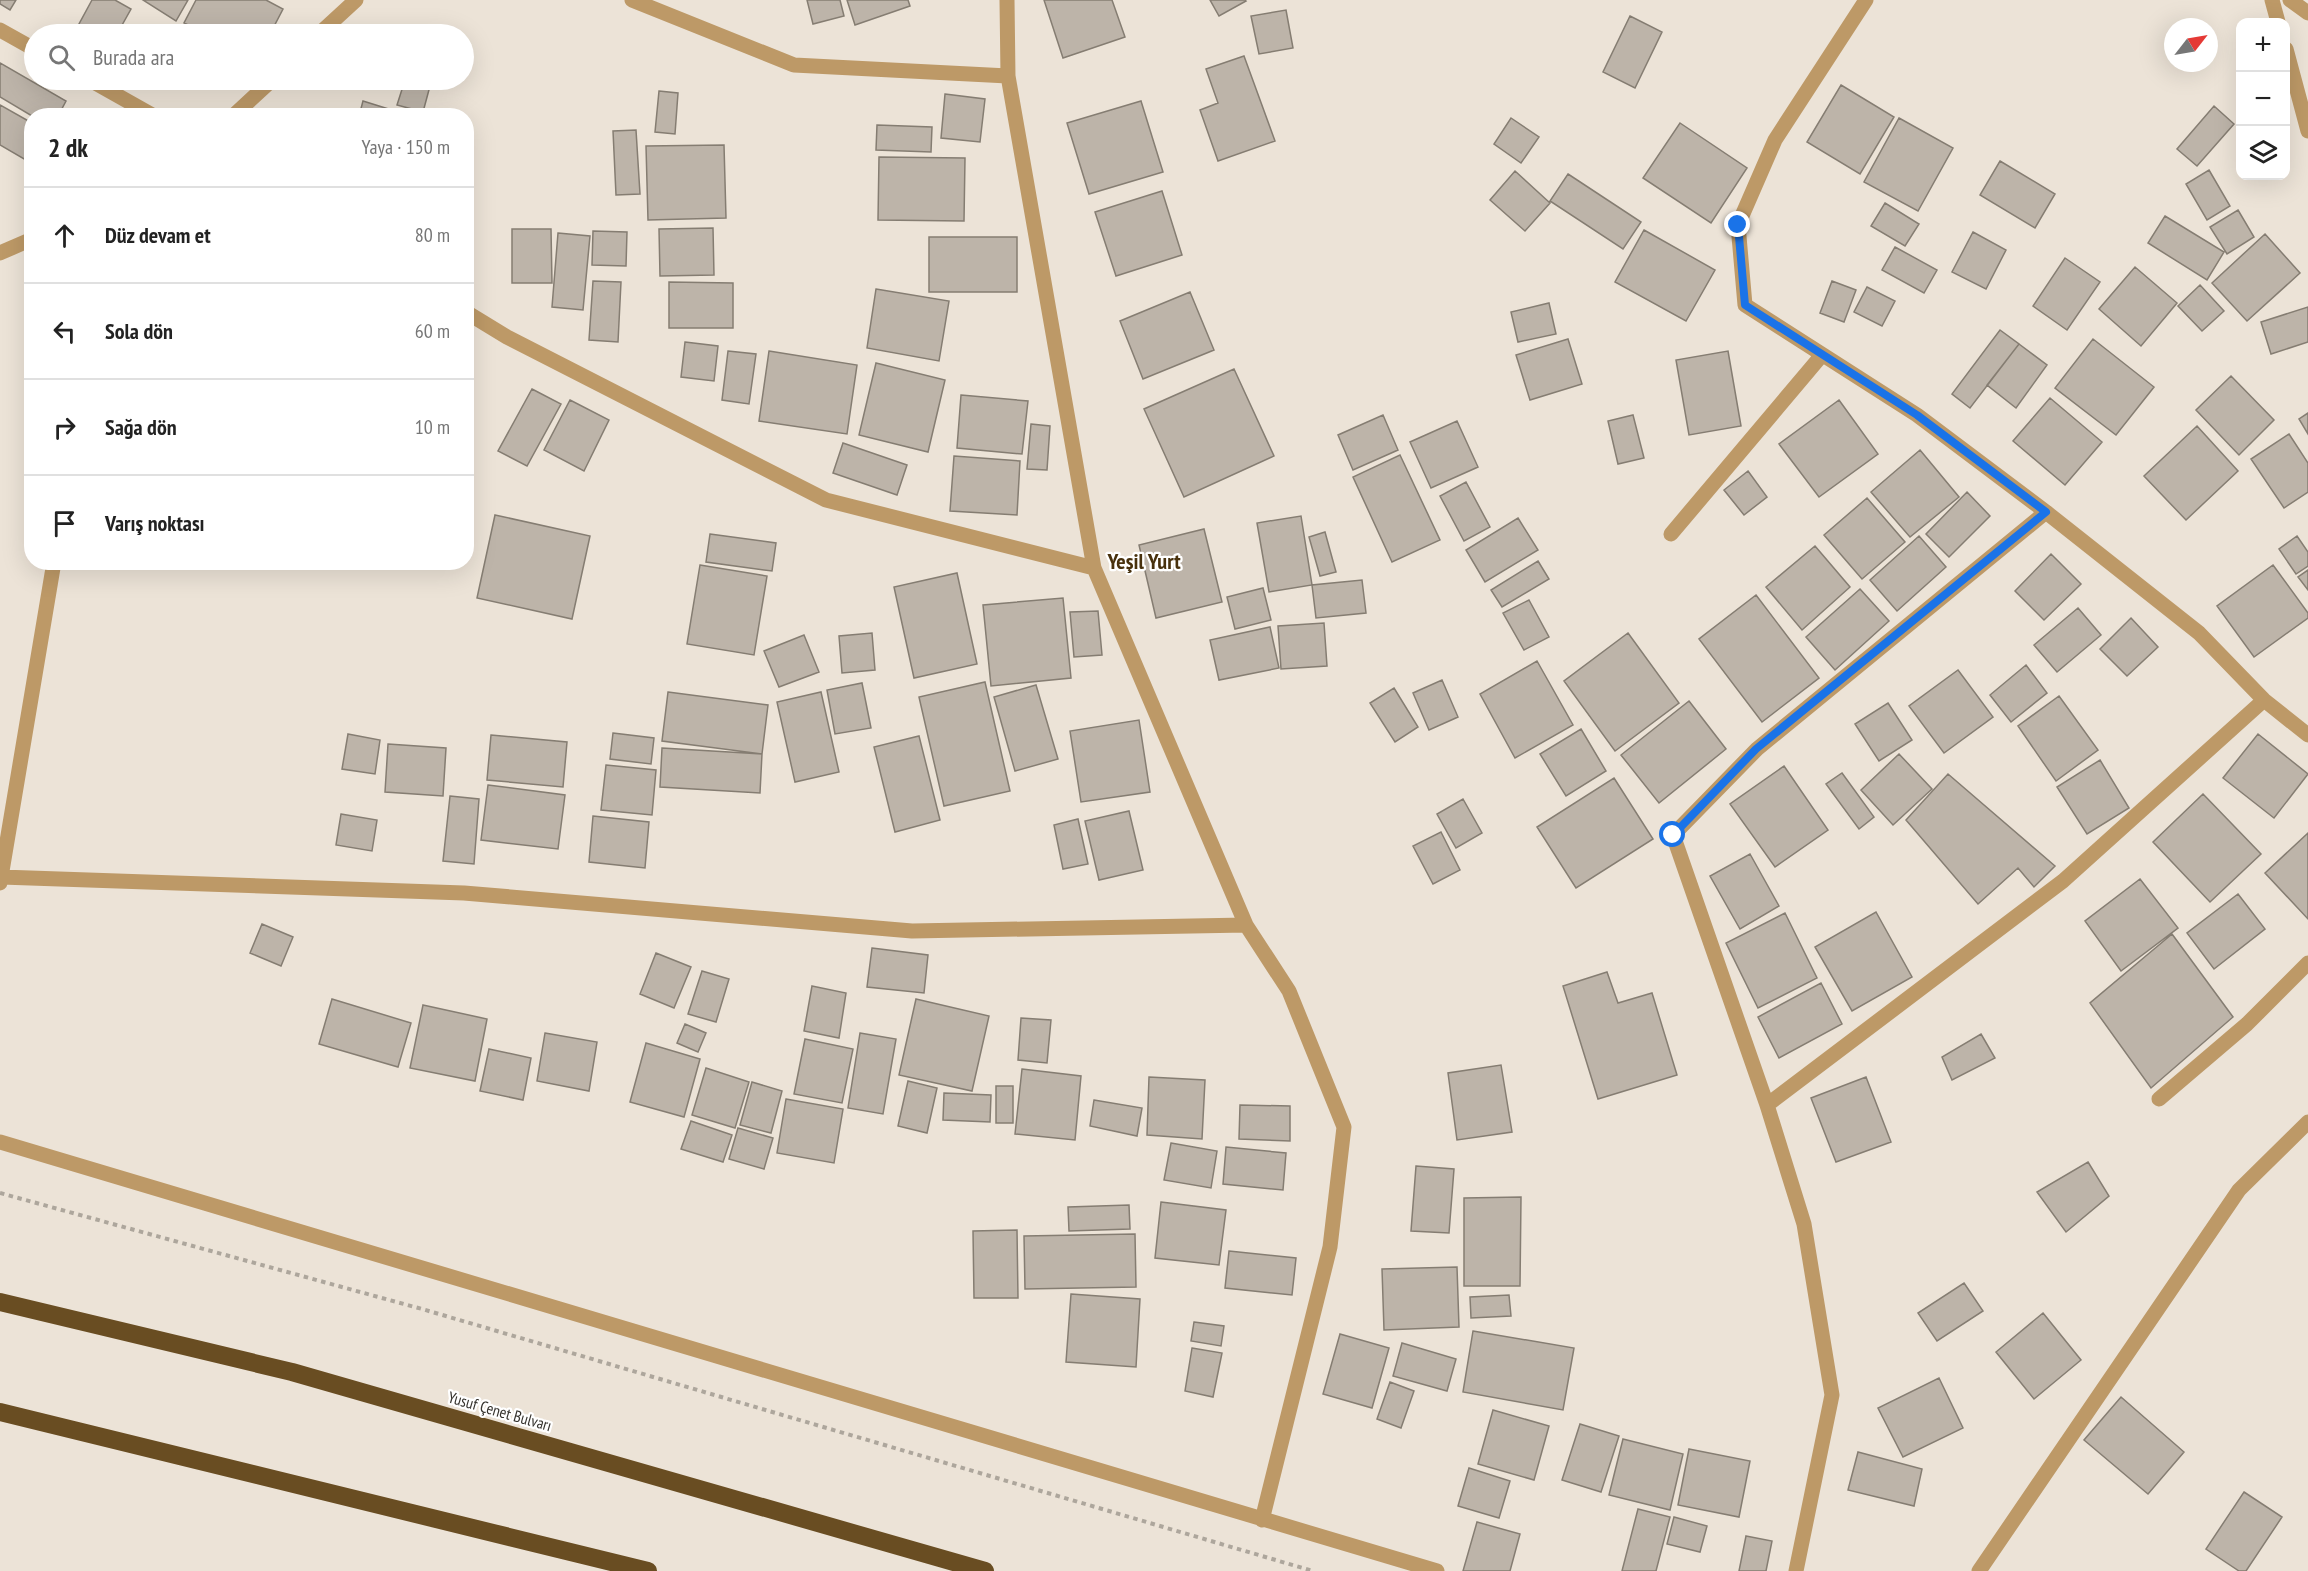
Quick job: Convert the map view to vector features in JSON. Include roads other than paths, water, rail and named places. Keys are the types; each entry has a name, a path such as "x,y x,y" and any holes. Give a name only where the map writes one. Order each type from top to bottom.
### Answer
{"highway":[{"name":"Yusuf Çenet Bulvarı","path":"0,1302 292,1372 985,1571"},
{"path":"0,1412 648,1571"}],"street":[{"path":"330,24 356,0"},
{"path":"632,0 795,65 1008,76"},
{"path":"1007,0 1008,76 1094,568 1246,925 1289,991 1344,1127 1330,1247 1262,1520"},
{"path":"1866,0 1775,140 1738,225 1745,305 1917,415 2046,512 2199,633 2264,700 2308,735"},
{"path":"2272,0 2277,18"},
{"path":"2290,0 2308,13"},
{"path":"0,30 24,43"},
{"path":"2290,64 2308,131"},
{"path":"108,90 140,108"},
{"path":"242,108 261,90"},
{"path":"0,253 24,242"},
{"path":"474,317 507,337 826,500 1094,568"},
{"path":"1671,534 1822,355"},
{"path":"1796,1571 1832,1395 1804,1224 1767,1105 1673,835 1756,749 2046,512"},
{"path":"53,570 1,880 464,893 912,931 1246,925"},
{"path":"1767,1105 2063,881 2264,700"},
{"path":"2159,1099 2247,1024 2308,963"},
{"path":"1979,1571 2239,1190 2308,1122"},
{"path":"0,1142 1437,1571"}],"district":[{"name":"Yeşil Yurt","path":"1144,561"}]}
